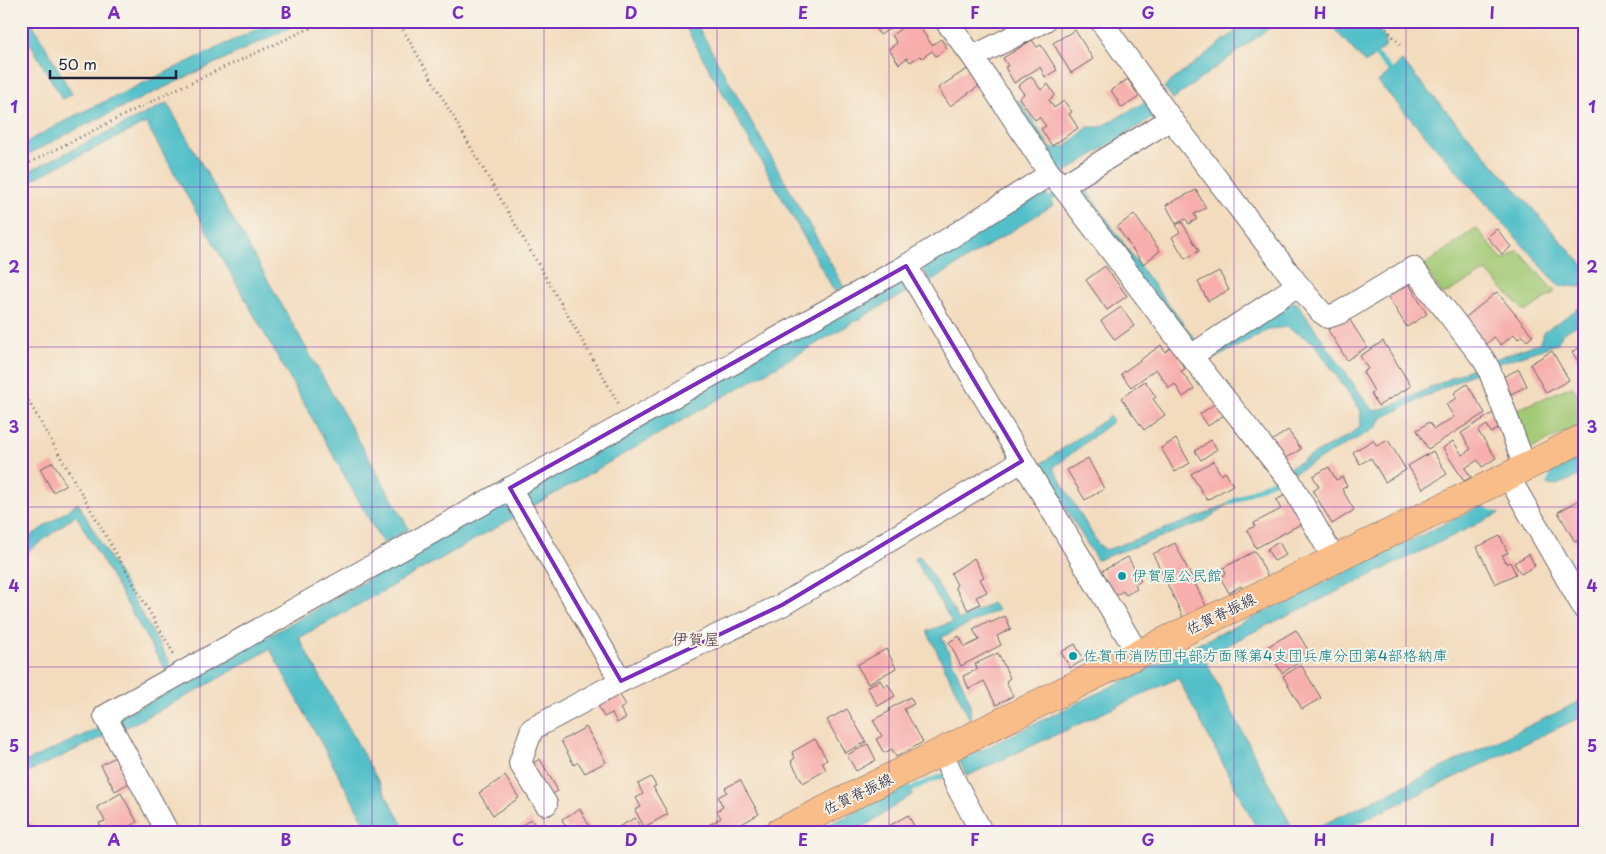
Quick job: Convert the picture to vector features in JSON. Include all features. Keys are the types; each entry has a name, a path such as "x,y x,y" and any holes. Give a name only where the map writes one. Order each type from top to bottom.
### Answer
{"main road":[{"name":"佐賀脊振線","path":"778,833 944,756 1138,654 1334,559 1518,484 1585,437"}],"street":[{"path":"946,21 1066,185 1197,351 1284,475 1334,559"},
{"path":"973,57 1044,21"},
{"path":"1101,21 1162,107 1298,285 1321,312 1328,317 1339,313 1413,268 1486,364 1518,484 1585,610"},
{"path":"168,833 105,716 847,299 912,275 1066,185 1162,107"},
{"path":"912,275 1138,654"},
{"path":"1197,351 1298,285"},
{"path":"546,804 520,763 532,729 622,681 782,605 1022,461"},
{"path":"510,488 622,681"},
{"path":"944,756 955,782 982,833"}],"path":[{"path":"21,166 170,92 326,21"},
{"path":"398,21 629,421"},
{"path":"1380,21 1401,46"},
{"path":"21,388 184,672"}],"highlighted area":[{"path":"906,266 1022,461 782,605 621,681 510,488"}],"green space":[{"path":"1476,228 1503,260 1518,250 1555,292 1525,312 1486,271 1443,295 1423,266"},
{"path":"1572,386 1585,405 1585,422 1527,451 1513,411"}],"water":[{"path":"21,21 31,21 72,94 62,99 21,27"},
{"path":"274,21 304,21 75,130 21,158 21,145 72,117"},
{"path":"682,21 695,21 844,287 835,292"},
{"path":"1249,21 1279,21 1173,99 1164,87"},
{"path":"1327,21 1371,21 1386,39 1385,47 1365,63"},
{"path":"1402,61 1585,268 1585,287 1559,286 1378,82"},
{"path":"1019,100 1051,149 1065,147 1088,127 1101,127 1147,101 1155,116 1064,173 1059,171 1011,102"},
{"path":"167,103 409,529 383,544 146,123 21,185 21,175"},
{"path":"1083,185 1143,271 1198,343 1191,347 1077,196"},
{"path":"1045,192 1053,205 930,282 923,268"},
{"path":"899,276 908,291 533,506 522,490"},
{"path":"1289,301 1297,303 1366,402 1375,411 1393,405 1481,364 1539,343 1545,331 1585,304 1585,320 1562,334 1557,344 1484,368 1382,418 1376,428 1292,474 1287,469 1349,435 1360,426 1361,411 1313,342 1286,327 1270,329 1206,363 1208,353"},
{"path":"1110,416 1113,421 1053,468 1098,544 1106,550 1198,517 1230,503 1203,522 1097,560 1039,465"},
{"path":"1585,453 1585,474 1553,486 1547,484 1496,512 1500,513 1245,636 1204,658 1295,833 1259,833 1178,678 967,776 959,761 1481,506 1486,508 1551,473 1552,469"},
{"path":"506,500 515,517 299,638 407,833 370,833 270,649 191,694 123,729 116,718 180,687"},
{"path":"78,503 171,665 165,670 76,515 21,557 21,543"},
{"path":"920,556 959,620 992,603 998,610 942,637 970,702 971,722 927,631 952,622 914,559"},
{"path":"1585,699 1585,715 1337,833 1305,833"},
{"path":"101,727 105,736 26,773 21,764"},
{"path":"909,786 913,794 863,827 850,833 820,833 818,830"}],"pier":[{"path":"1552,469 1545,488 1501,512 1502,514 1481,506 1485,505"}],"building":[{"path":"870,21 891,21 894,26 880,35"},
{"path":"911,21 915,21 932,45 941,39 947,48 936,56 932,51 922,58 920,56 910,62 907,58 899,64 889,49 897,43 892,35"},
{"path":"1075,30 1093,59 1071,73 1053,43"},
{"path":"1032,40 1037,47 1041,45 1057,70 1045,77 1040,67 1014,83 1005,67 1008,66 1003,58"},
{"path":"967,69 979,86 950,106 938,88"},
{"path":"1031,76 1041,90 1048,84 1055,95 1049,100 1054,108 1064,101 1072,112 1069,114 1078,128 1052,146 1041,129 1046,126 1039,117 1035,120 1019,98 1024,94 1018,86"},
{"path":"1128,79 1139,97 1122,108 1111,90"},
{"path":"1196,190 1206,208 1194,214 1197,219 1189,224 1186,219 1176,224 1166,205"},
{"path":"1134,214 1160,251 1143,264 1117,227"},
{"path":"1182,222 1199,251 1185,259 1172,237 1180,232 1176,225"},
{"path":"1497,229 1511,247 1502,254 1487,237"},
{"path":"1105,266 1127,296 1107,310 1086,280"},
{"path":"1219,271 1229,290 1208,301 1198,282"},
{"path":"1409,284 1427,314 1407,327 1388,297"},
{"path":"1497,292 1533,336 1527,341 1522,335 1518,339 1514,334 1501,345 1494,337 1483,347 1461,321"},
{"path":"1121,307 1134,326 1115,340 1101,321"},
{"path":"1348,317 1367,347 1347,360 1328,330"},
{"path":"1383,341 1411,386 1378,406 1371,393 1374,391 1363,372 1368,369 1360,356"},
{"path":"1585,344 1585,366 1582,367 1572,352"},
{"path":"1161,345 1165,352 1174,345 1182,356 1178,358 1185,369 1181,371 1194,389 1183,397 1175,384 1169,388 1156,369 1131,387 1121,374"},
{"path":"1552,351 1569,380 1546,393 1530,364"},
{"path":"1519,369 1527,386 1511,394 1503,377"},
{"path":"1145,381 1156,397 1153,399 1165,415 1144,430 1121,398"},
{"path":"1467,384 1485,413 1428,449 1417,430 1429,422 1434,429 1454,417 1446,404 1457,398 1454,393"},
{"path":"1216,403 1224,415 1208,426 1200,414"},
{"path":"1496,411 1505,424 1491,433 1487,425 1478,431 1496,458 1482,467 1478,460 1465,468 1471,477 1464,481 1443,448 1453,441 1462,455 1471,449 1461,433"},
{"path":"1288,430 1301,449 1282,461 1270,442"},
{"path":"1176,439 1190,463 1175,472 1161,448"},
{"path":"1211,440 1217,449 1201,460 1195,451"},
{"path":"1373,440 1377,446 1388,440 1406,470 1385,482 1371,458 1360,464 1353,452"},
{"path":"1433,451 1447,474 1423,489 1408,466"},
{"path":"1088,458 1104,489 1085,500 1067,470"},
{"path":"1213,461 1221,475 1225,472 1233,485 1207,500 1191,474"},
{"path":"53,462 66,485 53,492 40,469"},
{"path":"1329,467 1336,480 1342,477 1347,486 1342,489 1354,510 1332,524 1313,491 1319,487 1313,476"},
{"path":"1289,493 1301,524 1256,548 1247,530 1255,526 1254,523 1281,509 1276,500"},
{"path":"1585,497 1585,536 1575,542 1558,512"},
{"path":"1500,536 1508,553 1502,555 1507,564 1510,562 1516,574 1495,584 1477,547"},
{"path":"1279,542 1286,555 1274,561 1267,549"},
{"path":"1175,543 1207,608 1184,619 1153,554"},
{"path":"1255,551 1268,577 1243,590 1241,586 1229,593 1220,577 1226,574 1223,568"},
{"path":"1529,554 1535,566 1521,574 1514,563"},
{"name":"伊賀屋公民館","path":"1128,557 1141,581 1135,585 1137,589 1126,595 1123,591 1116,595 1102,571"},
{"path":"974,558 984,577 980,579 987,592 976,597 980,604 968,610 955,587 957,585 951,573"},
{"path":"1005,616 1011,629 997,636 1001,645 961,666 949,642 959,636 965,647 979,640 973,629"},
{"path":"1296,630 1311,655 1282,673 1267,647"},
{"name":"佐賀市消防団中部方面隊第4支団兵庫分団第4部格納庫","path":"1075,644 1084,660 1070,668 1061,652"},
{"path":"886,649 896,668 868,684 857,665"},
{"path":"998,653 1010,678 1006,681 1013,696 996,705 984,681 969,689 963,676 978,669 975,664"},
{"path":"1301,665 1321,698 1302,709 1283,676"},
{"path":"880,680 884,687 888,684 895,696 878,706 867,687"},
{"path":"618,692 626,705 620,709 626,718 617,723 612,713 604,717 597,704"},
{"path":"910,697 914,704 904,709 923,742 896,757 892,749 884,753 876,739 882,736 873,720"},
{"path":"847,709 866,742 845,753 827,720"},
{"path":"586,727 606,762 585,773 578,762 574,765 561,741"},
{"path":"815,739 827,760 822,762 826,770 803,783 791,761 795,758 792,752"},
{"path":"868,744 876,760 856,771 847,755"},
{"path":"115,757 129,783 115,791 101,765"},
{"path":"540,759 558,791 547,797 529,765"},
{"path":"505,776 519,798 493,815 479,793"},
{"path":"651,777 656,786 653,787 668,814 644,827 635,810 641,807 636,798 643,794 638,784"},
{"path":"740,780 759,814 731,830 732,833 710,833 707,826 721,818 717,811 723,807 718,797 727,792 725,788"},
{"path":"121,793 137,822 118,833 104,833 99,823 105,821 97,807"},
{"path":"580,809 593,833 575,833 572,827 567,829 562,819"},
{"path":"908,815 918,833 877,833"},
{"path":"635,818 642,830 636,833 617,833 615,829"},
{"path":"21,819 38,827 35,833 21,833"},
{"path":"531,819 540,833 511,833"}],"waterway":[{"path":"1376,55 1391,71"},
{"path":"1050,199 1060,193"},
{"path":"1230,503 1279,478"},
{"path":"905,793 945,775"}],"place":[{"name":"伊賀屋公民館","path":"1122,576"},
{"name":"佐賀市消防団中部方面隊第4支団兵庫分団第4部格納庫","path":"1073,656"}],"district":[{"name":"伊賀屋","path":"696,639"}]}
